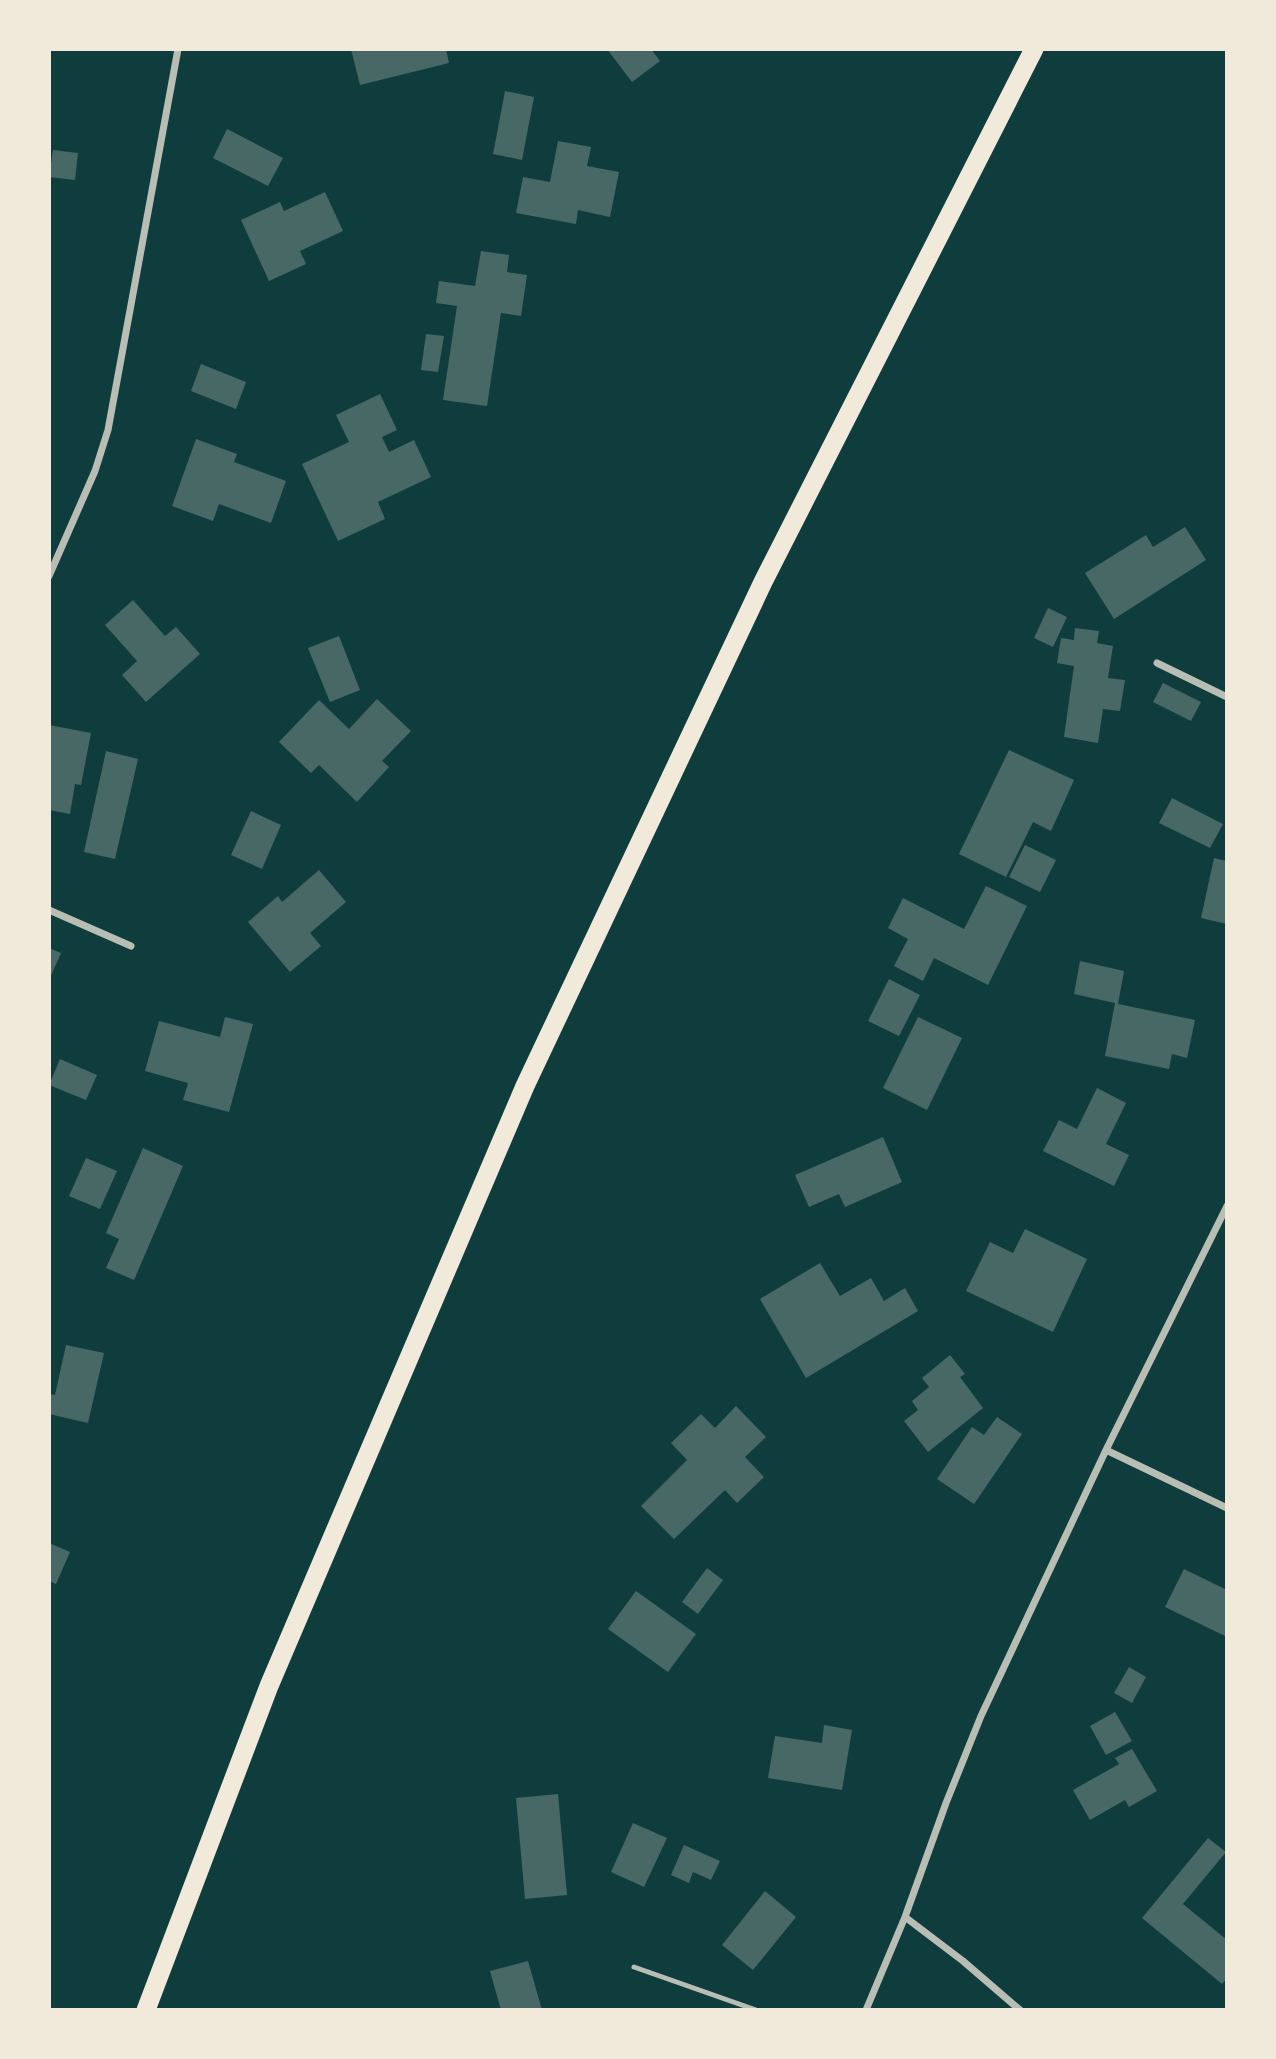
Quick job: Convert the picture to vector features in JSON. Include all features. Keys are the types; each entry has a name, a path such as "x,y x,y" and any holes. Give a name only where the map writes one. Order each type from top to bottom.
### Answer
{"highway":[{"path":"146,2010 269,1686 525,1086 763,582 1034,49"}],"street":[{"path":"49,576 96,471 108,430 178,49"},
{"path":"1157,663 1227,696"},
{"path":"49,910 131,946"},
{"path":"866,2010 905,1917 946,1803 982,1716 1106,1450 1227,1206"},
{"path":"1106,1450 1227,1508"},
{"path":"905,1917 963,1961 1020,2010"}],"lane":[{"path":"634,1967 756,2010"}],"building":[{"path":"351,49 446,49 449,63 360,85"},
{"path":"607,49 651,49 660,61 632,82"},
{"path":"505,91 534,97 522,160 493,154"},
{"path":"227,129 283,158 268,186 213,158"},
{"path":"558,141 591,147 587,166 619,172 610,217 578,210 576,224 516,213 523,177 550,182"},
{"path":"53,150 78,153 75,180 49,177"},
{"path":"325,192 343,231 300,251 306,264 269,281 241,220 280,202 284,211"},
{"path":"481,251 509,255 507,272 527,275 521,316 501,313 487,406 443,400 457,306 436,303 439,281 475,286"},
{"path":"426,334 444,336 438,372 421,370"},
{"path":"201,364 246,382 236,409 191,391"},
{"path":"380,394 397,430 382,437 389,452 414,440 431,477 378,502 385,519 338,541 302,464 349,442 336,415"},
{"path":"196,439 237,454 234,462 286,481 271,523 219,504 213,521 172,506"},
{"path":"1185,527 1206,560 1114,619 1085,573 1146,535 1153,547"},
{"path":"133,600 165,636 176,627 200,654 146,702 122,675 137,661 105,625"},
{"path":"1048,608 1067,617 1053,647 1034,638"},
{"path":"1075,628 1099,631 1097,643 1113,646 1108,678 1125,680 1120,711 1103,709 1098,743 1064,737 1074,666 1057,663 1061,638 1074,640"},
{"path":"339,636 360,690 330,702 308,648"},
{"path":"1163,683 1201,702 1191,721 1153,702"},
{"path":"377,699 411,731 382,761 389,767 357,802 319,765 311,773 279,742 319,700 349,729"},
{"path":"49,725 91,733 81,785 75,784 70,814 49,810"},
{"path":"1009,750 1074,780 1051,831 1033,822 1006,877 959,854"},
{"path":"106,751 138,759 115,859 84,852"},
{"path":"1172,798 1223,824 1210,848 1159,823"},
{"path":"251,811 281,825 262,869 231,855"},
{"path":"1025,845 1056,860 1040,892 1009,877"},
{"path":"1214,858 1227,861 1227,924 1201,918"},
{"path":"319,870 346,902 310,933 321,946 290,972 248,922 278,896 282,902"},
{"path":"986,886 1027,906 988,985 934,958 923,981 894,966 908,939 888,928 903,898 964,929"},
{"path":"49,948 61,953 49,980"},
{"path":"1080,961 1124,971 1118,1004 1195,1020 1187,1058 1172,1054 1169,1069 1105,1056 1115,1003 1074,994"},
{"path":"889,979 920,995 899,1036 868,1021"},
{"path":"225,1017 253,1024 229,1112 183,1100 188,1083 145,1071 159,1021 220,1037"},
{"path":"918,1017 962,1038 927,1110 883,1088"},
{"path":"60,1059 97,1075 86,1100 49,1085"},
{"path":"1097,1088 1126,1103 1106,1144 1129,1155 1114,1186 1043,1151 1059,1120 1077,1129"},
{"path":"883,1137 902,1182 845,1207 839,1194 809,1207 795,1175"},
{"path":"143,1148 183,1166 134,1280 106,1268 119,1239 106,1233"},
{"path":"86,1158 117,1171 100,1209 69,1196"},
{"path":"1025,1229 1087,1259 1053,1332 966,1291 990,1242 1013,1253"},
{"path":"820,1263 840,1296 871,1278 884,1301 905,1288 918,1311 806,1378 760,1299"},
{"path":"66,1345 104,1353 88,1423 49,1414 49,1394 55,1395"},
{"path":"950,1355 965,1374 960,1377 983,1408 928,1452 904,1421 918,1410 912,1401 929,1387 922,1378"},
{"path":"736,1406 766,1437 745,1457 764,1477 737,1503 725,1490 674,1539 641,1506 687,1460 671,1443 701,1414 715,1428"},
{"path":"997,1417 1022,1434 974,1504 937,1479 972,1427 984,1435"},
{"path":"49,1543 70,1552 56,1584 49,1581"},
{"path":"707,1568 723,1580 698,1614 682,1602"},
{"path":"1184,1569 1227,1590 1227,1637 1165,1607"},
{"path":"636,1591 696,1634 668,1672 608,1629"},
{"path":"1129,1667 1146,1677 1132,1703 1114,1693"},
{"path":"1115,1712 1132,1741 1106,1755 1090,1726"},
{"path":"824,1725 852,1730 842,1790 768,1778 775,1736 822,1743"},
{"path":"1132,1749 1157,1791 1129,1807 1125,1800 1090,1820 1073,1790 1119,1764 1115,1758"},
{"path":"558,1794 567,1895 525,1899 516,1798"},
{"path":"633,1823 667,1838 644,1887 611,1872"},
{"path":"1208,1838 1226,1852 1183,1904 1227,1940 1227,1978 1222,1984 1142,1918"},
{"path":"684,1845 720,1861 711,1880 693,1872 689,1883 671,1875"},
{"path":"765,1891 796,1917 753,1970 722,1945"},
{"path":"528,1961 542,2010 501,2010 490,1971"}]}
